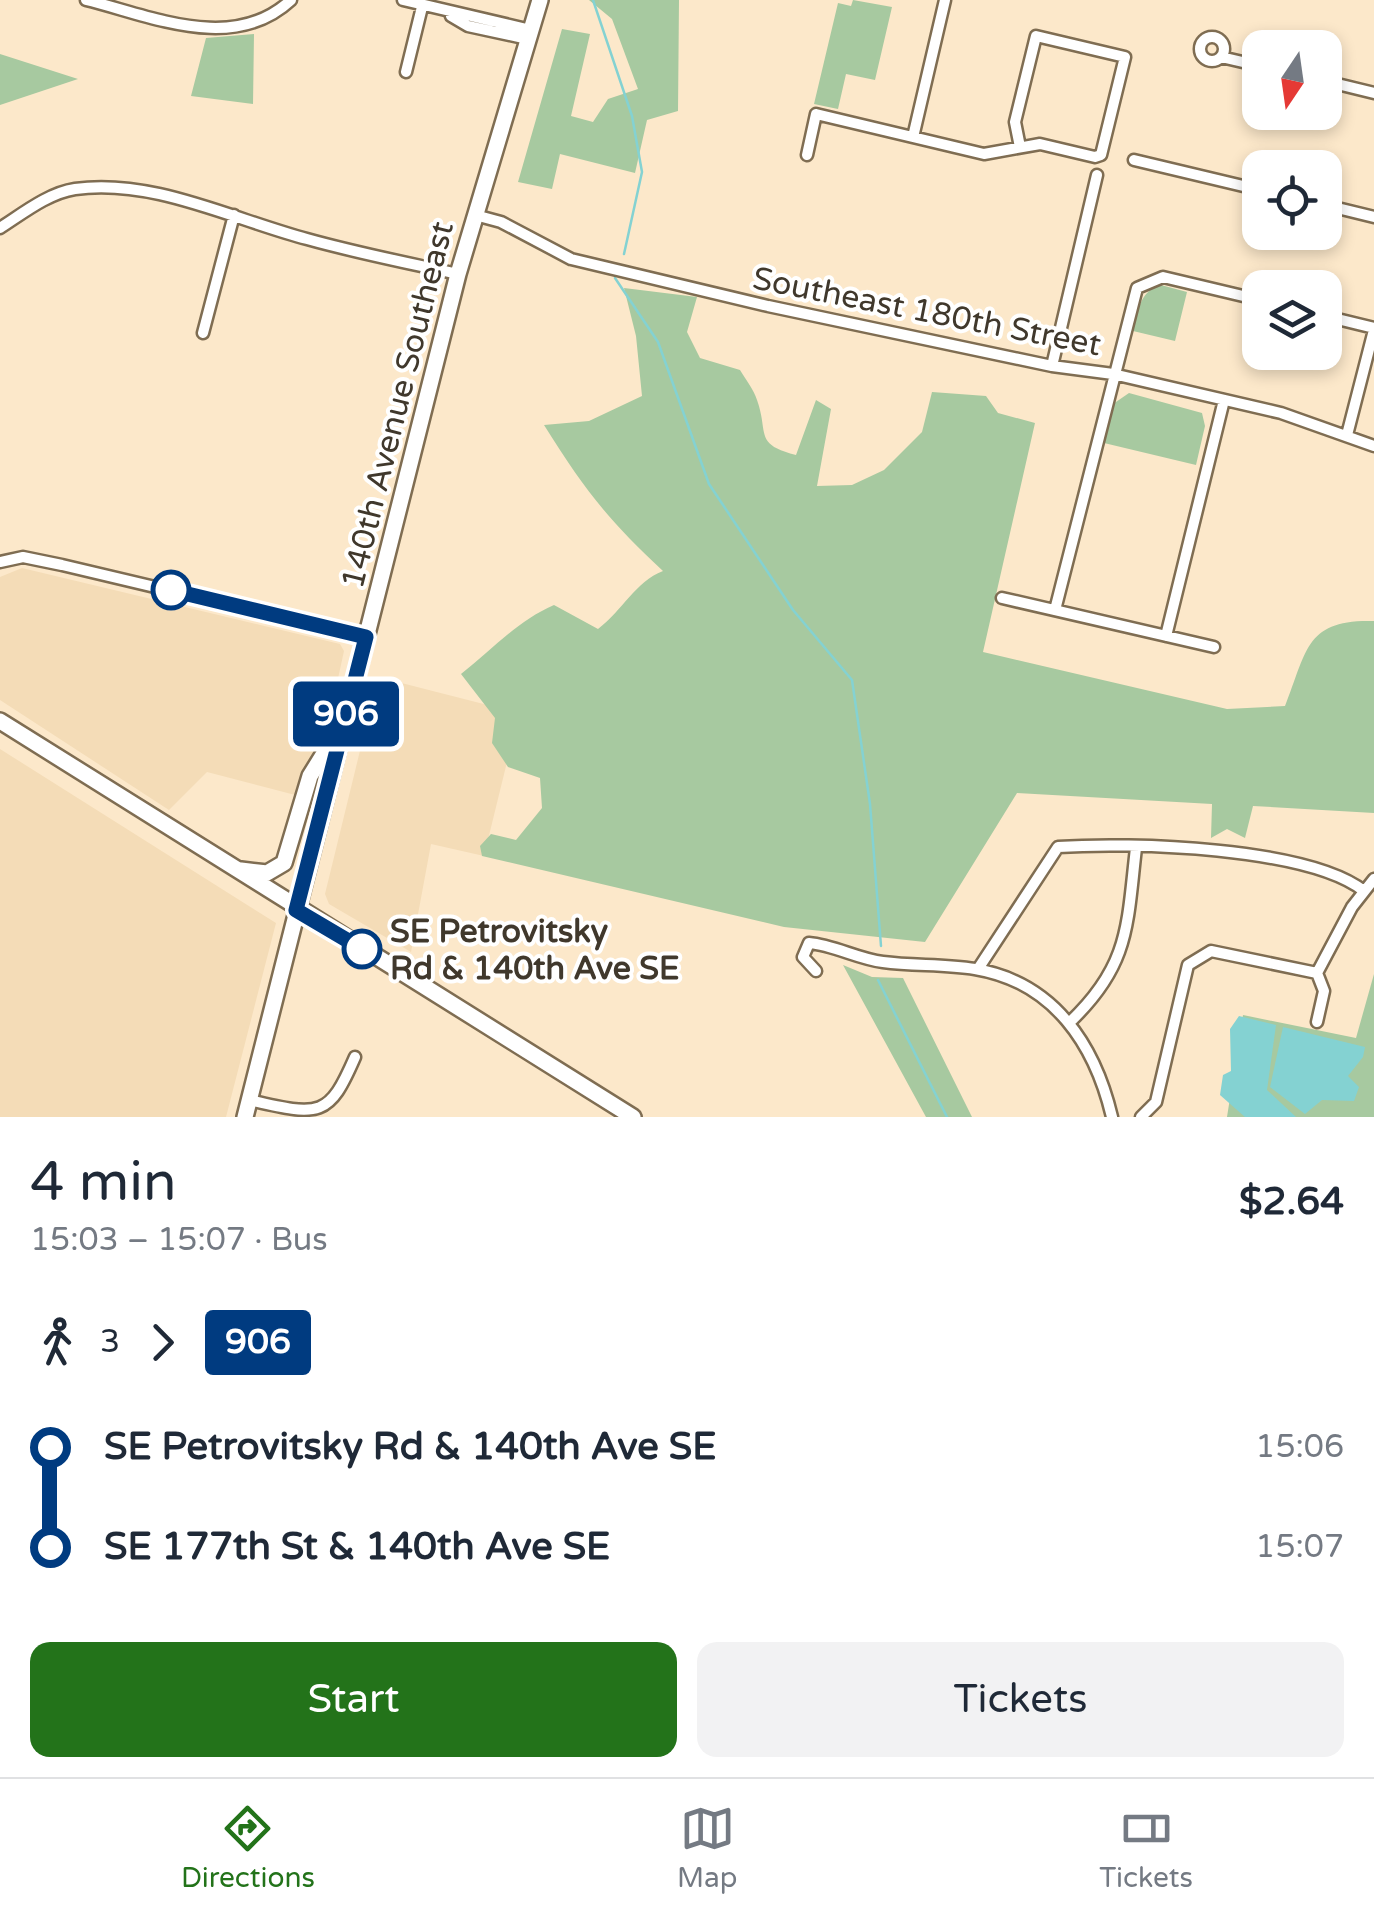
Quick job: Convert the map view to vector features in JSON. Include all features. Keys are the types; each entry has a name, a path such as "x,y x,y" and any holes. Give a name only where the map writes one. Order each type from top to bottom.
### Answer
{"main road":[{"name":"140th Avenue Southeast","path":"246,1109 458,274 540,0"},
{"path":"0,721 296,910 633,1117"},
{"path":"234,869 267,873 284,863 310,776 344,722"}],"street":[{"path":"86,0 206,30 255,22 291,0"},
{"path":"403,0 529,35"},
{"path":"913,137 945,0"},
{"path":"406,72 422,7"},
{"path":"807,155 816,114 984,154 1040,144 1101,155 1125,56 1036,36 1014,122 1020,146"},
{"path":"1221,57 1242,62"},
{"path":"1342,85 1374,93"},
{"path":"1134,160 1242,186"},
{"path":"1052,366 1097,176"},
{"path":"0,228 39,203 72,189 155,195 306,239 458,274"},
{"path":"1342,209 1374,217"},
{"path":"204,333 234,215"},
{"name":"Southeast 180th Street","path":"475,215 501,222 571,259 1052,366 1113,374 1224,400 1374,446"},
{"path":"1055,610 1132,296 1144,282 1163,277 1242,296"},
{"path":"1342,321 1374,329 1346,436"},
{"path":"1166,636 1224,400"},
{"path":"4,560 23,557 62,565 366,637"},
{"path":"1002,598 1214,648"},
{"path":"978,969 1058,847 1229,851 1345,876 1364,891"},
{"path":"1070,1022 1098,995 1125,943 1136,848"},
{"path":"1317,974 1374,879"},
{"path":"816,971 804,957 809,943 874,960 978,969 1026,987 1070,1022 1103,1078 1112,1117"},
{"path":"1140,1117 1156,1102 1188,965 1199,955 1211,951 1317,974"},
{"path":"1316,1022 1324,991 1317,974"},
{"path":"246,1109 308,1115 329,1112 341,1100 355,1057"}],"shaded area":[{"path":"22,568 340,644 344,651 332,706 299,796 207,772 169,810 0,700 0,577"},
{"path":"378,677 519,713 484,856 431,844 411,952 329,904 325,894"},
{"path":"0,749 276,923 226,1117 0,1117"}],"green space":[{"path":"589,0 679,0 678,111 647,120 635,173 560,154 552,189 518,182 562,29 590,34 571,116 593,122 608,99 638,89 612,19"},
{"path":"853,0 892,7 875,80 846,74 838,109 814,104 838,3 851,6"},
{"path":"254,34 253,104 191,96 206,38"},
{"path":"0,54 78,79 0,105"},
{"path":"1161,285 1187,292 1175,341 1133,331 1144,297"},
{"path":"624,288 697,297 687,332 700,358 740,370 756,396 765,436 773,446 796,455 816,400 831,409 817,486 852,485 884,470 922,432 932,392 986,396 998,413 1035,423 983,652 1227,709 1285,706 1305,654 1321,633 1351,622 1374,621 1374,813 1253,806 1245,838 1227,829 1211,838 1212,804 1017,793 925,942 784,927 482,856 480,846 491,834 516,840 542,808 540,778 508,767 492,743 495,718 461,674 517,627 554,605 598,629 645,582 663,571 598,503 544,425 589,421 642,396 636,336"},
{"path":"1129,393 1202,413 1205,426 1196,465 1104,443 1113,404"},
{"path":"843,965 872,977 903,978 972,1117 926,1117"},
{"path":"1374,974 1374,1117 1227,1117 1243,1015 1356,1038"}],"water":[{"path":"1239,1016 1276,1025 1267,1090 1296,1117 1245,1117 1220,1095 1223,1075 1231,1071 1230,1029"},
{"path":"1283,1027 1365,1047 1363,1057 1348,1076 1359,1087 1354,1101 1322,1100 1305,1114 1270,1087"}],"waterway":[{"path":"593,0 632,116 642,172 624,254"},
{"path":"615,278 658,342 709,484 793,610 852,680 870,804 881,946"},
{"path":"878,980 947,1117"}],"bus line":[{"name":"906","path":"171,590 366,637 296,910 362,949"}],"place":[{"name":"SE Petrovitsky Rd & 140th Ave SE","path":"362,949"}]}
